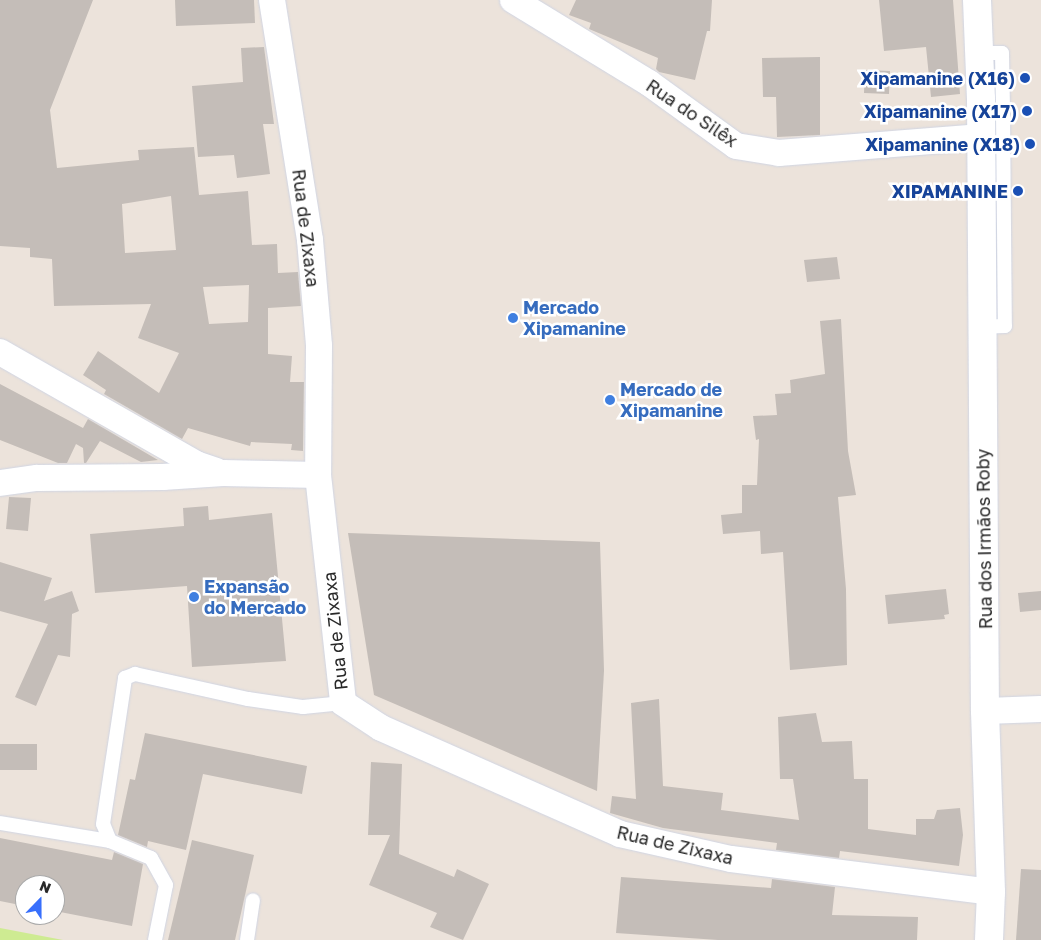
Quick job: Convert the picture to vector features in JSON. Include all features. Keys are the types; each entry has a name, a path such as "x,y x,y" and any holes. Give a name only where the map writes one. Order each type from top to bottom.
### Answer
{"street":[{"name":"Rua de Zixaxa","path":"272,0 310,240 319,346 318,475 343,703 381,728 620,834 731,859 991,892"},
{"name":"Rua do Silêx","path":"513,0 649,84 736,146 779,153 981,118"},
{"name":"Rua dos Irmãos Roby","path":"977,0 981,118 986,711 991,892 989,940"},
{"path":"0,352 196,464 223,473"},
{"path":"0,483 37,478 163,477 223,473 318,475"},
{"path":"986,711 1041,709"}],"lane":[{"path":"979,53 1002,53 1003,105 1005,326 982,327"},
{"path":"110,841 102,824 125,678 135,674 248,700 303,707 343,703"},
{"path":"0,823 110,841 151,858 166,885 155,940"},
{"path":"247,940 254,900"}],"green space":[{"path":"0,928 63,940 0,940"}],"building":[{"path":"0,0 93,0 50,110 57,168 139,160 138,150 194,147 199,195 248,191 252,245 277,244 278,273 298,272 301,306 268,308 268,354 292,356 290,382 304,382 303,451 291,450 292,444 251,442 250,446 188,428 182,439 104,394 106,390 83,375 98,351 159,393 179,353 138,338 151,304 54,306 52,259 30,257 30,248 0,246","holes":["171,196 176,250 125,253 122,204","249,285 248,322 209,324 203,287"]},
{"path":"175,0 254,0 255,23 176,26"},
{"path":"576,0 712,0 710,31 707,31 695,80 659,72 656,69 658,58 589,29 591,23 569,15"},
{"path":"879,0 953,0 960,94 931,97 926,47 884,51"},
{"path":"264,47 274,124 263,124 270,174 237,178 234,155 198,157 192,86 243,82 241,48"},
{"path":"820,57 820,135 777,137 776,97 763,97 762,58"},
{"path":"865,70 890,71 889,94 864,93"},
{"path":"837,257 840,279 807,282 804,260"},
{"path":"841,319 848,451 856,495 838,497 846,589 847,665 790,670 783,552 761,554 760,531 723,534 721,515 742,513 742,485 757,485 759,439 756,440 753,416 777,415 775,394 791,393 790,380 825,374 820,321"},
{"path":"0,384 83,428 88,419 158,460 141,462 100,441 86,463 84,463 83,448 76,444 67,463 58,463 0,440"},
{"path":"9,497 31,498 28,531 6,529"},
{"path":"208,506 209,520 272,513 286,661 192,667 187,586 95,593 90,534 184,526 183,508"},
{"path":"348,533 600,542 604,671 597,791 374,695"},
{"path":"0,562 52,578 44,601 72,591 79,611 72,614 70,657 58,655 36,706 15,697 48,624 0,611"},
{"path":"946,589 949,614 944,615 945,619 888,624 885,595"},
{"path":"1041,591 1041,610 1020,612 1018,593"},
{"path":"659,699 663,786 723,793 721,810 799,820 793,779 780,779 778,717 816,713 822,742 852,741 854,779 868,779 868,829 916,835 916,819 934,819 937,810 960,808 963,835 959,866 840,851 839,858 776,850 777,843 663,828 610,813 612,796 636,799 631,703"},
{"path":"145,733 307,766 302,794 203,774 186,850 148,841 147,847 118,835 130,779 135,780"},
{"path":"0,744 37,744 37,770 0,770"},
{"path":"371,762 402,764 399,854 454,877 457,869 489,884 463,940 430,927 437,913 369,885 390,835 368,835"},
{"path":"0,838 112,860 114,852 143,864 132,926 65,913 65,875 15,875 15,904 0,901"},
{"path":"192,840 254,855 235,940 168,940"},
{"path":"1021,869 1041,870 1041,940 1016,940"},
{"path":"621,877 771,888 772,879 835,887 832,915 918,917 917,940 718,940 616,933"}],"place":[{"name":"Xipamanine (X16)","path":"1025,78"},
{"name":"Xipamanine (X17)","path":"1027,111"},
{"name":"Xipamanine (X18)","path":"1030,144"},
{"name":"XIPAMANINE","path":"1018,191"},
{"name":"Mercado Xipamanine","path":"513,318"},
{"name":"Mercado de Xipamanine","path":"610,400"},
{"name":"Expansão do Mercado","path":"194,597"}]}
